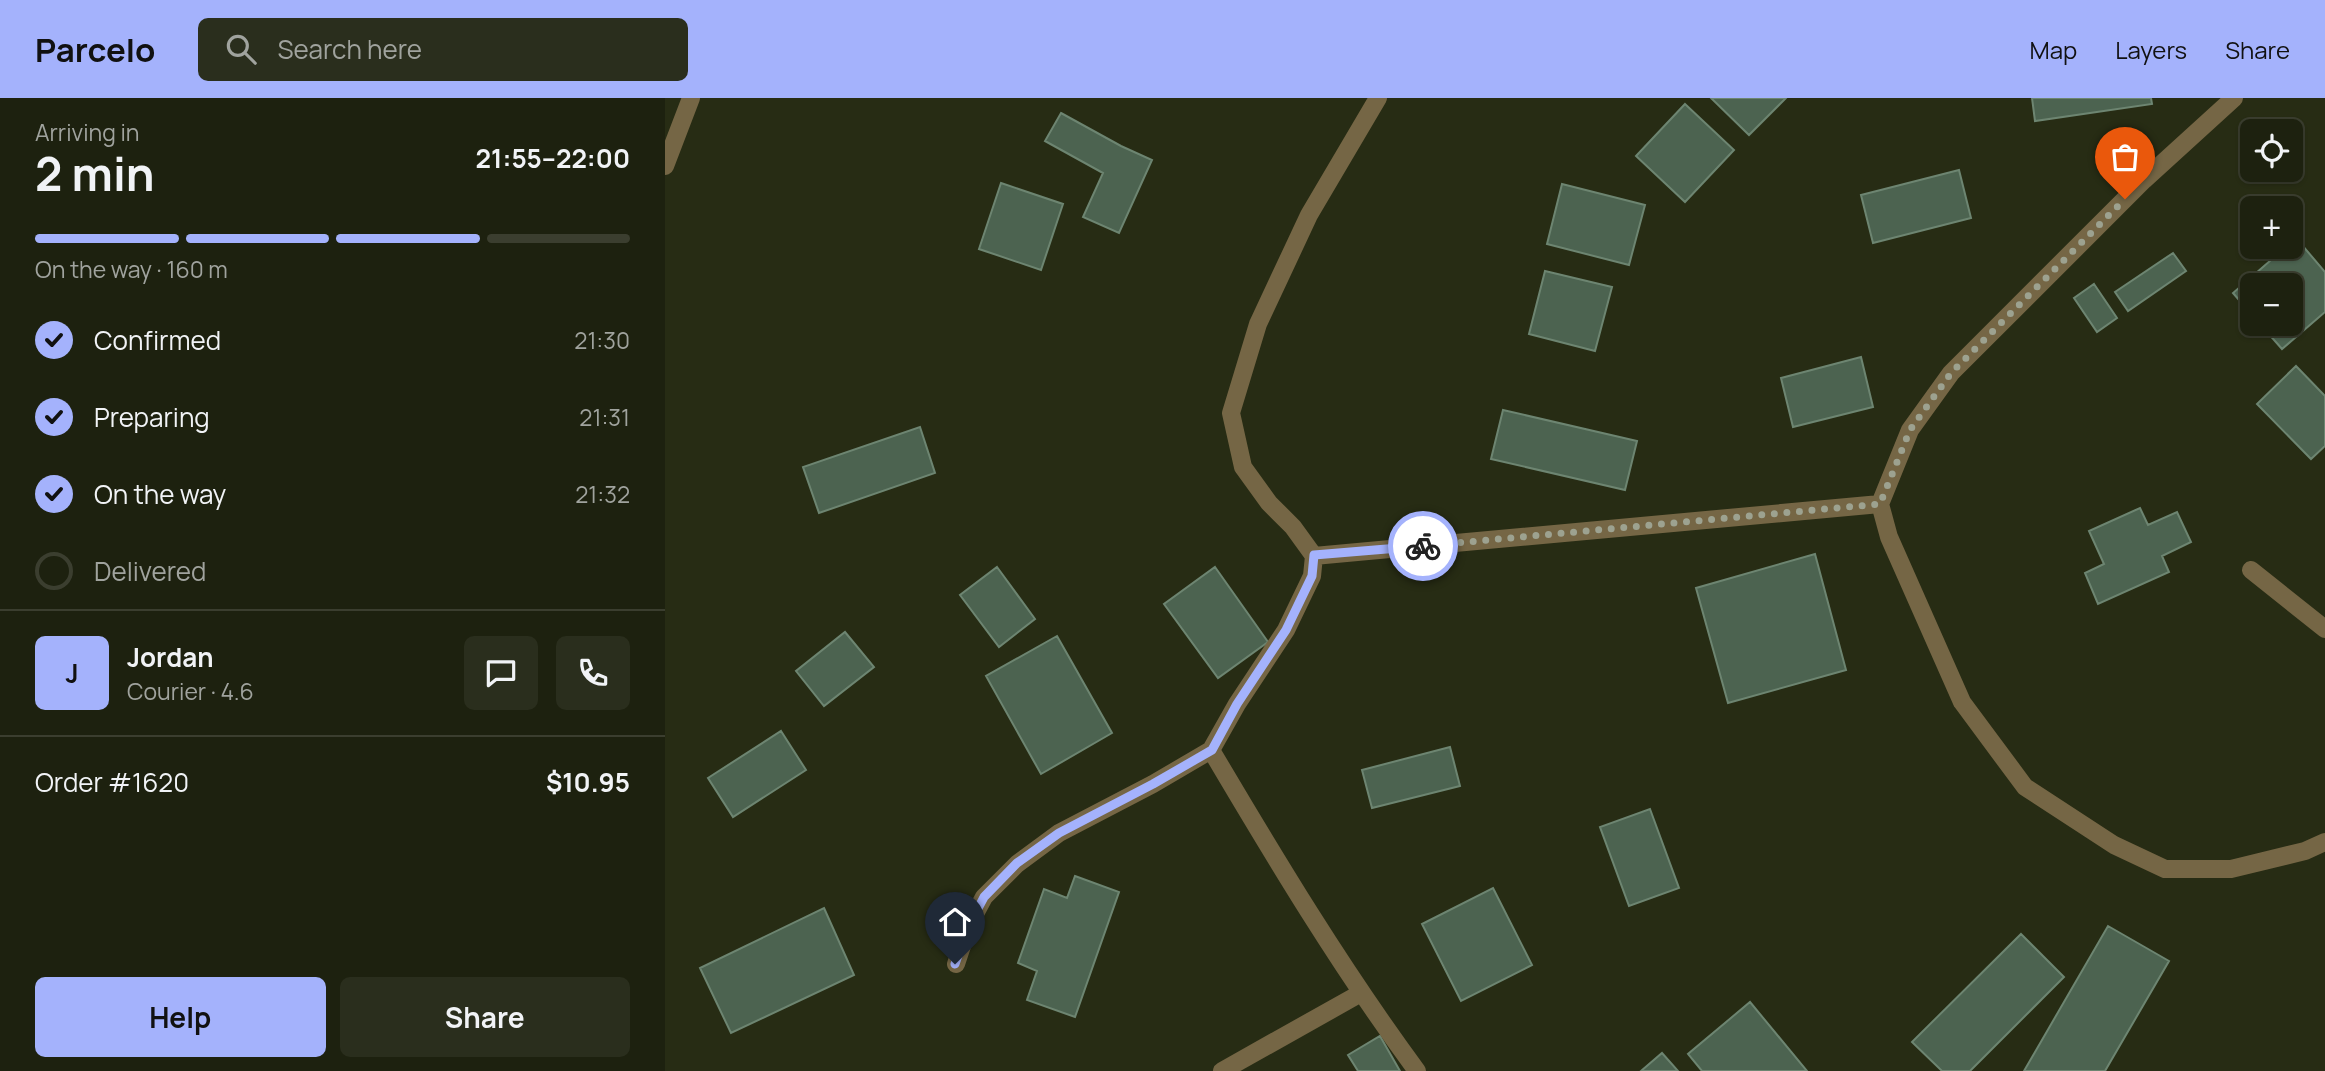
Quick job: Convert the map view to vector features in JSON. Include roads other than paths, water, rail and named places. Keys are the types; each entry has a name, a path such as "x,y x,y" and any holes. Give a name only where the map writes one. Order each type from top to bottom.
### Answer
{"street":[{"path":"665,166 691,98"},
{"path":"955,964 969,925 984,897 1017,863 1059,833 1212,750 1237,704 1286,630 1312,576 1314,555 1293,527 1269,503 1243,467 1231,413 1258,324 1309,215 1378,98"},
{"path":"2234,98 2144,180 1951,373 1910,430 1880,504 1889,537 1962,702 2025,786 2114,845 2165,869 2231,869 2305,851 2325,842"},
{"path":"1314,555 1880,504"},
{"path":"2251,570 2325,629"},
{"path":"1212,750 1277,862 1361,993 1417,1071"},
{"path":"1222,1071 1361,993"}]}
